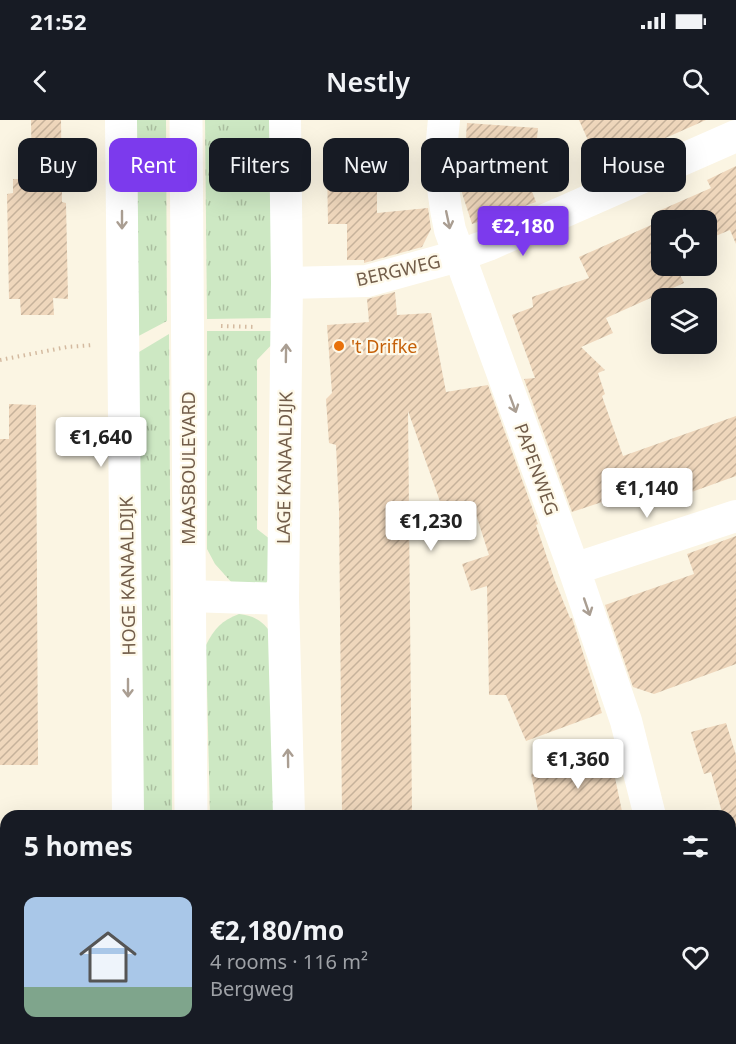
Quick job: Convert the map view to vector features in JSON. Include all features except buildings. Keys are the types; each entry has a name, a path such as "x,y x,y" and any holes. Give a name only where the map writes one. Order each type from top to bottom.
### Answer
{"street":[{"name":"HOGE KANAALDIJK","path":"121,120 128,810"},
{"name":"MAASBOULEVARD","path":"186,120 191,810"},
{"name":"LAGE KANAALDIJK","path":"285,120 287,283 283,599 289,810"},
{"name":"PAPENWEG","path":"444,120 441,151 443,184 448,220 458,256 574,569 626,721 648,810"},
{"name":"BERGWEG","path":"287,283 367,281 458,256 488,245 736,135"},
{"path":"574,569 736,516"},
{"path":"189,596 283,599"}],"green space":[{"path":"129,120 166,120 166,138 129,138"},
{"path":"205,120 274,120 274,138 209,138 209,192 275,192 277,318 207,319"},
{"path":"130,192 166,192 167,321 131,340"},
{"path":"207,331 277,331 277,339 257,360 257,529 275,543 272,574 266,583 233,584 215,564 207,549"},
{"path":"169,334 172,810 139,810 134,355"},
{"path":"239,614 250,616 259,620 273,636 276,810 210,810 206,645 212,634 228,619"}],"place":[{"name":"'t Drifke","path":"339,346"}]}
